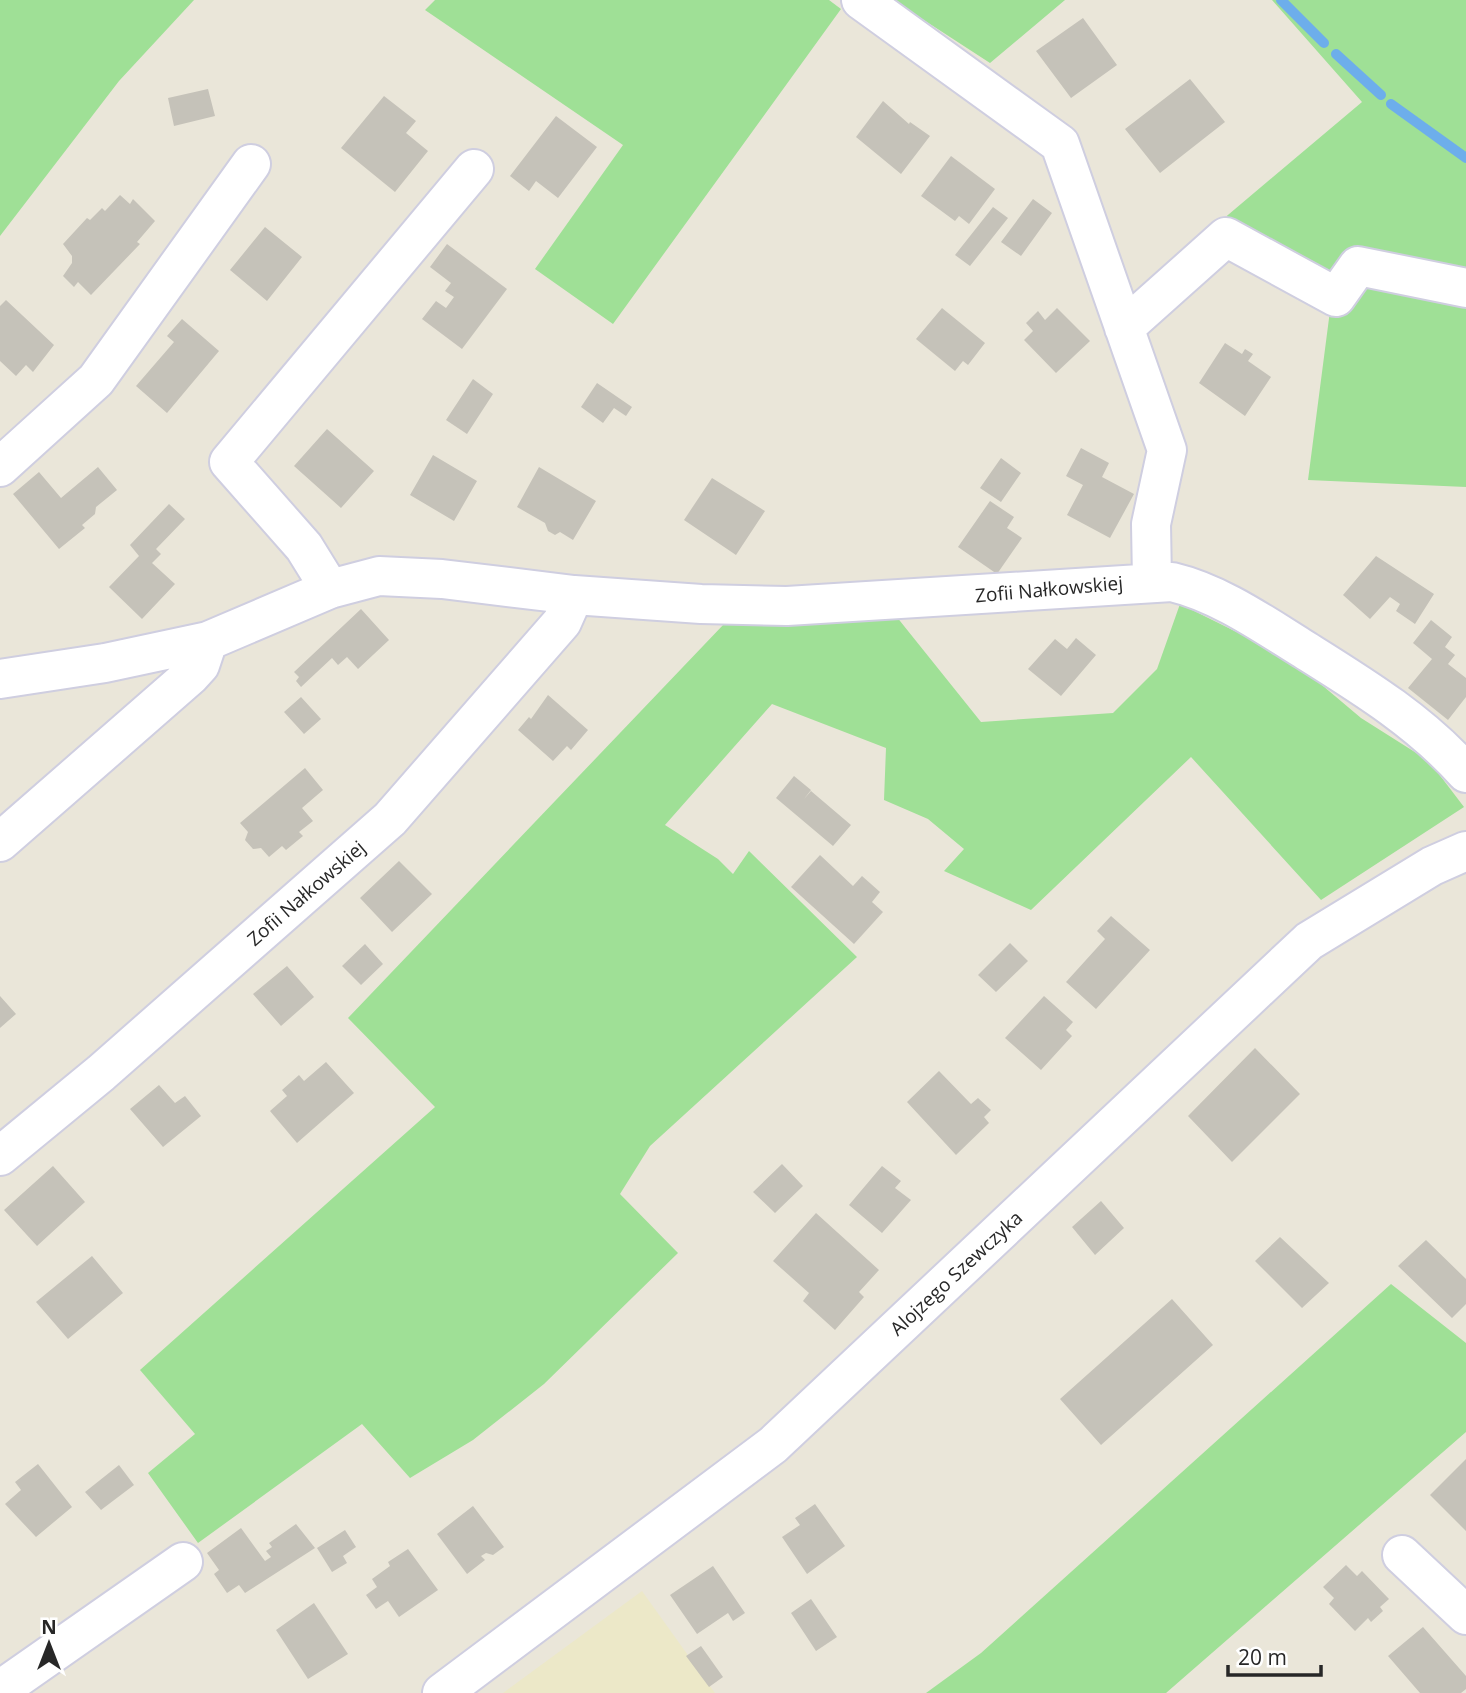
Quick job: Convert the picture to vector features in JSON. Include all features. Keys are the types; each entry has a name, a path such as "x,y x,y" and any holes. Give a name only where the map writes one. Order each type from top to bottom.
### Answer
{"street":[{"path":"861,0 1060,144 1167,450 1151,524 1152,582"},
{"path":"0,467 96,380 251,164"},
{"path":"330,589 304,547 229,462 474,169"},
{"path":"1124,328 1226,237 1336,298 1358,267 1466,288"},
{"name":"Zofii Nałkowskiej","path":"0,678 94,665 208,641 330,589 379,576 405,576 574,595 701,604 787,606 884,603 1152,582 1190,587 1271,629 1407,717 1466,773"},
{"name":"Zofii Nałkowskiej","path":"0,1157 111,1064 390,819 562,622 574,595"},
{"path":"0,842 190,676 200,665 208,641"},
{"name":"Alojzego Szewczyka","path":"442,1693 773,1445 1309,941 1432,866 1466,851"},
{"path":"1402,1555 1466,1615"},
{"path":"0,1690 183,1562"}],"shaded area":[{"path":"642,1591 715,1693 503,1693"}],"green space":[{"path":"0,0 194,0 119,81 0,236"},
{"path":"435,0 829,0 841,9 613,324 535,269 623,145 425,10"},
{"path":"893,0 1065,0 990,63"},
{"path":"1272,0 1466,0 1466,274 1334,286 1222,220 1362,102"},
{"path":"1361,274 1466,298 1466,487 1308,480 1331,303"},
{"path":"1180,604 1291,659 1361,718 1429,761 1464,807 1321,900 1191,757 1031,910 944,871 964,849 928,819 884,800 886,748 772,704 665,825 718,859 733,874 749,851 857,957 650,1146 620,1194 678,1253 544,1384 473,1440 410,1478 362,1424 198,1543 148,1473 195,1434 140,1370 435,1107 348,1018 724,624 896,616 981,722 1113,713 1157,669"},
{"path":"1391,1284 1466,1343 1466,1432 1166,1693 926,1693 981,1653"}],"building":[{"path":"1083,18 1117,65 1071,98 1036,51"},
{"path":"1190,79 1225,122 1160,173 1125,129"},
{"path":"208,89 215,116 174,126 168,98"},
{"path":"384,96 416,121 406,133 428,151 395,192 341,148"},
{"path":"883,101 909,124 910,122 930,136 901,174 856,137"},
{"path":"556,116 597,147 558,198 536,181 529,191 510,176"},
{"path":"951,156 995,189 969,224 959,216 955,221 921,196"},
{"path":"120,195 130,204 133,199 155,221 137,242 140,244 91,295 78,282 74,287 63,276 72,263 72,256 63,244 87,218 90,220 102,208 105,211"},
{"path":"1033,199 1052,213 1021,256 1001,242"},
{"path":"993,207 1008,218 970,266 955,255"},
{"path":"265,227 302,257 267,301 230,270"},
{"path":"447,244 507,289 462,349 422,319 436,301 446,308 454,297 445,291 451,283 430,267"},
{"path":"6,300 54,345 33,372 26,365 16,376 0,361 0,306"},
{"path":"942,308 985,343 968,365 963,361 955,371 916,339"},
{"path":"1057,308 1090,341 1056,373 1024,340 1033,331 1026,323 1038,311 1045,320"},
{"path":"182,319 219,351 167,413 136,386 174,342 167,336"},
{"path":"1225,343 1242,354 1245,349 1253,354 1248,361 1271,377 1245,416 1199,383"},
{"path":"473,379 493,394 467,434 446,420"},
{"path":"597,383 632,407 626,416 614,408 603,423 581,407"},
{"path":"327,429 374,471 341,508 294,466"},
{"path":"1081,448 1109,463 1102,477 1134,494 1110,538 1067,515 1083,485 1066,476"},
{"path":"433,455 477,481 454,521 410,495"},
{"path":"1001,458 1021,473 1001,502 980,488"},
{"path":"98,467 117,490 96,507 95,514 82,525 85,528 59,549 13,494 39,472 61,498"},
{"path":"539,467 596,501 573,540 560,532 555,535 548,531 545,523 517,507"},
{"path":"712,478 765,511 736,555 684,520"},
{"path":"990,501 1014,517 1007,528 1022,538 997,574 958,547"},
{"path":"169,504 185,519 156,549 161,554 152,563 175,584 142,619 109,587 139,556 130,545"},
{"path":"1376,556 1434,594 1415,624 1396,611 1400,604 1390,597 1370,619 1343,595"},
{"path":"361,609 389,640 358,669 347,657 338,665 332,658 301,687 296,681 299,677 294,672"},
{"path":"1431,620 1452,637 1445,647 1455,655 1448,664 1466,678 1466,697 1448,720 1408,688 1432,659 1413,643"},
{"path":"1076,638 1096,655 1061,696 1028,669 1055,639 1067,649"},
{"path":"548,695 588,730 571,750 567,746 553,761 518,730 529,717 531,719"},
{"path":"301,697 321,719 304,734 284,712"},
{"path":"305,768 323,790 302,808 313,821 299,832 303,836 286,850 282,846 269,857 261,848 253,849 245,840 248,832 240,823"},
{"path":"794,776 811,790 804,799 811,791 851,825 833,846 776,798"},
{"path":"820,855 853,886 862,876 880,892 872,902 883,912 854,944 791,887"},
{"path":"399,861 432,894 392,932 360,898"},
{"path":"1111,916 1150,950 1096,1009 1066,982 1105,939 1097,931"},
{"path":"1010,943 1028,961 996,992 978,975"},
{"path":"365,944 383,964 361,985 342,966"},
{"path":"287,966 314,997 281,1026 253,994"},
{"path":"0,996 16,1014 0,1028"},
{"path":"1044,996 1073,1022 1066,1030 1072,1036 1041,1070 1005,1038"},
{"path":"1255,1048 1300,1094 1232,1162 1188,1116"},
{"path":"326,1062 354,1093 297,1143 270,1111 287,1096 282,1090 299,1075 304,1081"},
{"path":"939,1071 971,1104 978,1098 991,1110 984,1117 989,1123 956,1155 907,1102"},
{"path":"159,1085 175,1103 185,1096 201,1116 163,1147 130,1109"},
{"path":"782,1164 803,1186 775,1213 753,1192"},
{"path":"53,1166 85,1202 37,1246 4,1210"},
{"path":"882,1166 901,1181 895,1188 911,1200 882,1233 849,1205"},
{"path":"1101,1201 1124,1228 1095,1255 1072,1227"},
{"path":"816,1213 879,1270 859,1292 864,1297 835,1330 803,1301 809,1293 773,1261"},
{"path":"1280,1237 1329,1283 1302,1308 1255,1261"},
{"path":"1426,1240 1466,1279 1466,1304 1452,1318 1398,1266"},
{"path":"92,1256 123,1293 68,1339 36,1302"},
{"path":"1172,1299 1213,1345 1101,1445 1060,1399"},
{"path":"1466,1459 1466,1531 1430,1495"},
{"path":"38,1464 72,1507 36,1537 5,1504 21,1490 15,1482"},
{"path":"119,1465 134,1485 101,1510 85,1492"},
{"path":"815,1504 845,1546 807,1574 782,1537 800,1525 795,1518"},
{"path":"473,1506 504,1547 493,1555 486,1553 481,1556 485,1560 467,1574 437,1534"},
{"path":"296,1524 315,1548 245,1593 239,1585 227,1593 214,1574 219,1570 207,1553 241,1528 265,1561 271,1557 266,1551 272,1547 269,1543"},
{"path":"345,1530 356,1547 343,1556 347,1563 332,1572 317,1548"},
{"path":"408,1549 438,1590 399,1617 388,1601 376,1609 366,1595 377,1587 372,1579 390,1566 388,1562"},
{"path":"1346,1565 1357,1576 1362,1571 1389,1599 1380,1607 1383,1611 1371,1622 1368,1618 1355,1631 1329,1604 1334,1598 1323,1587"},
{"path":"713,1566 745,1613 733,1621 728,1613 697,1634 670,1595"},
{"path":"811,1599 837,1637 816,1651 791,1613"},
{"path":"314,1603 348,1654 308,1679 276,1630"},
{"path":"1423,1627 1466,1676 1466,1689 1461,1693 1420,1693 1388,1656"},
{"path":"701,1646 723,1677 709,1687 686,1656"}],"waterway":[{"path":"1281,0 1324,43"},
{"path":"1336,54 1381,95"},
{"path":"1391,104 1466,158"}]}
